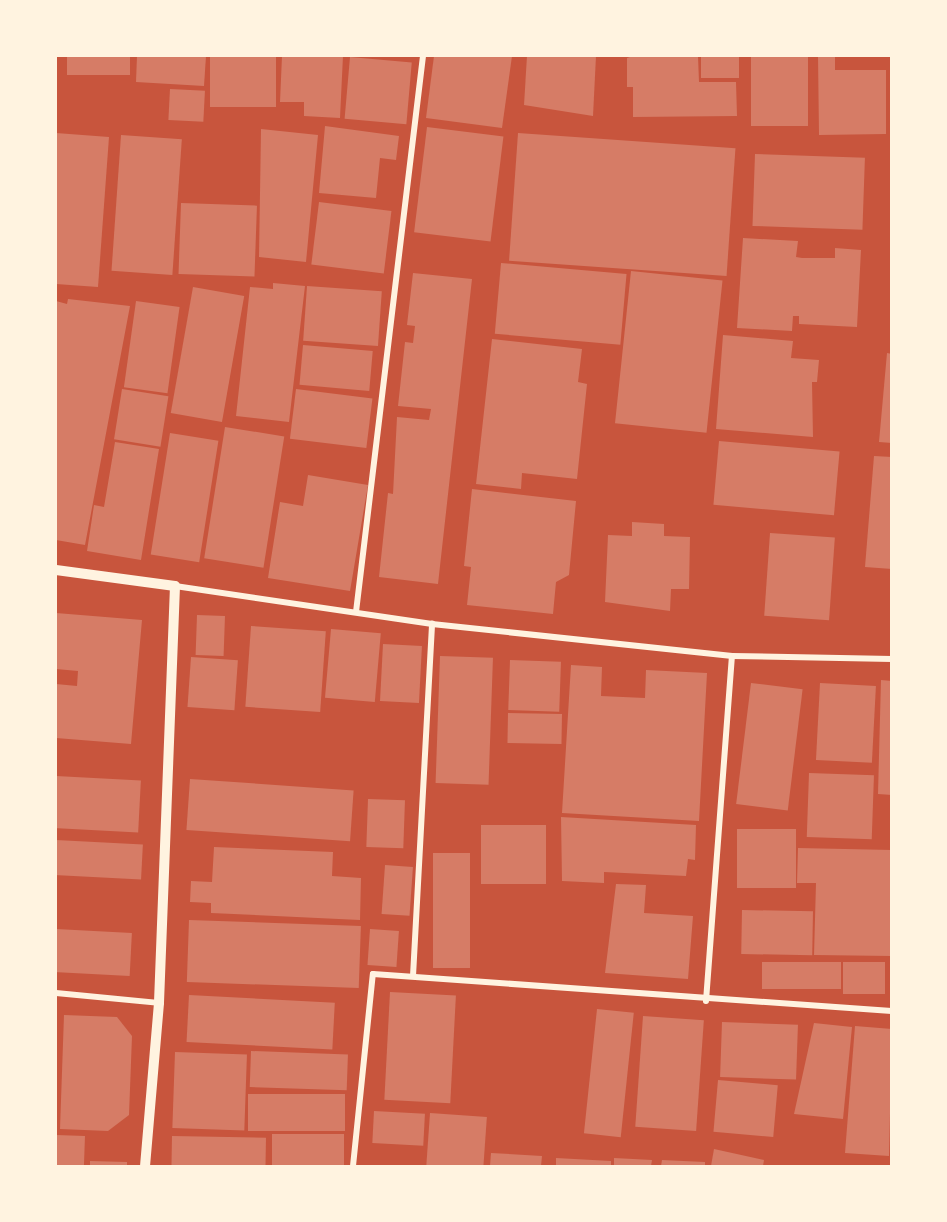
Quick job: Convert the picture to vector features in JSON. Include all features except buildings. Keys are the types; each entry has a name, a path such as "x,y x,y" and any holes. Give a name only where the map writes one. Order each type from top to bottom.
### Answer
{"street":[{"path":"356,612 423,56"},
{"path":"56,570 432,624 732,656 891,659"},
{"path":"145,1167 159,1004 176,586"},
{"path":"413,976 432,624"},
{"path":"706,1001 732,656"},
{"path":"353,1167 373,974 706,1001 891,1011"},
{"path":"56,993 159,1004"}]}
